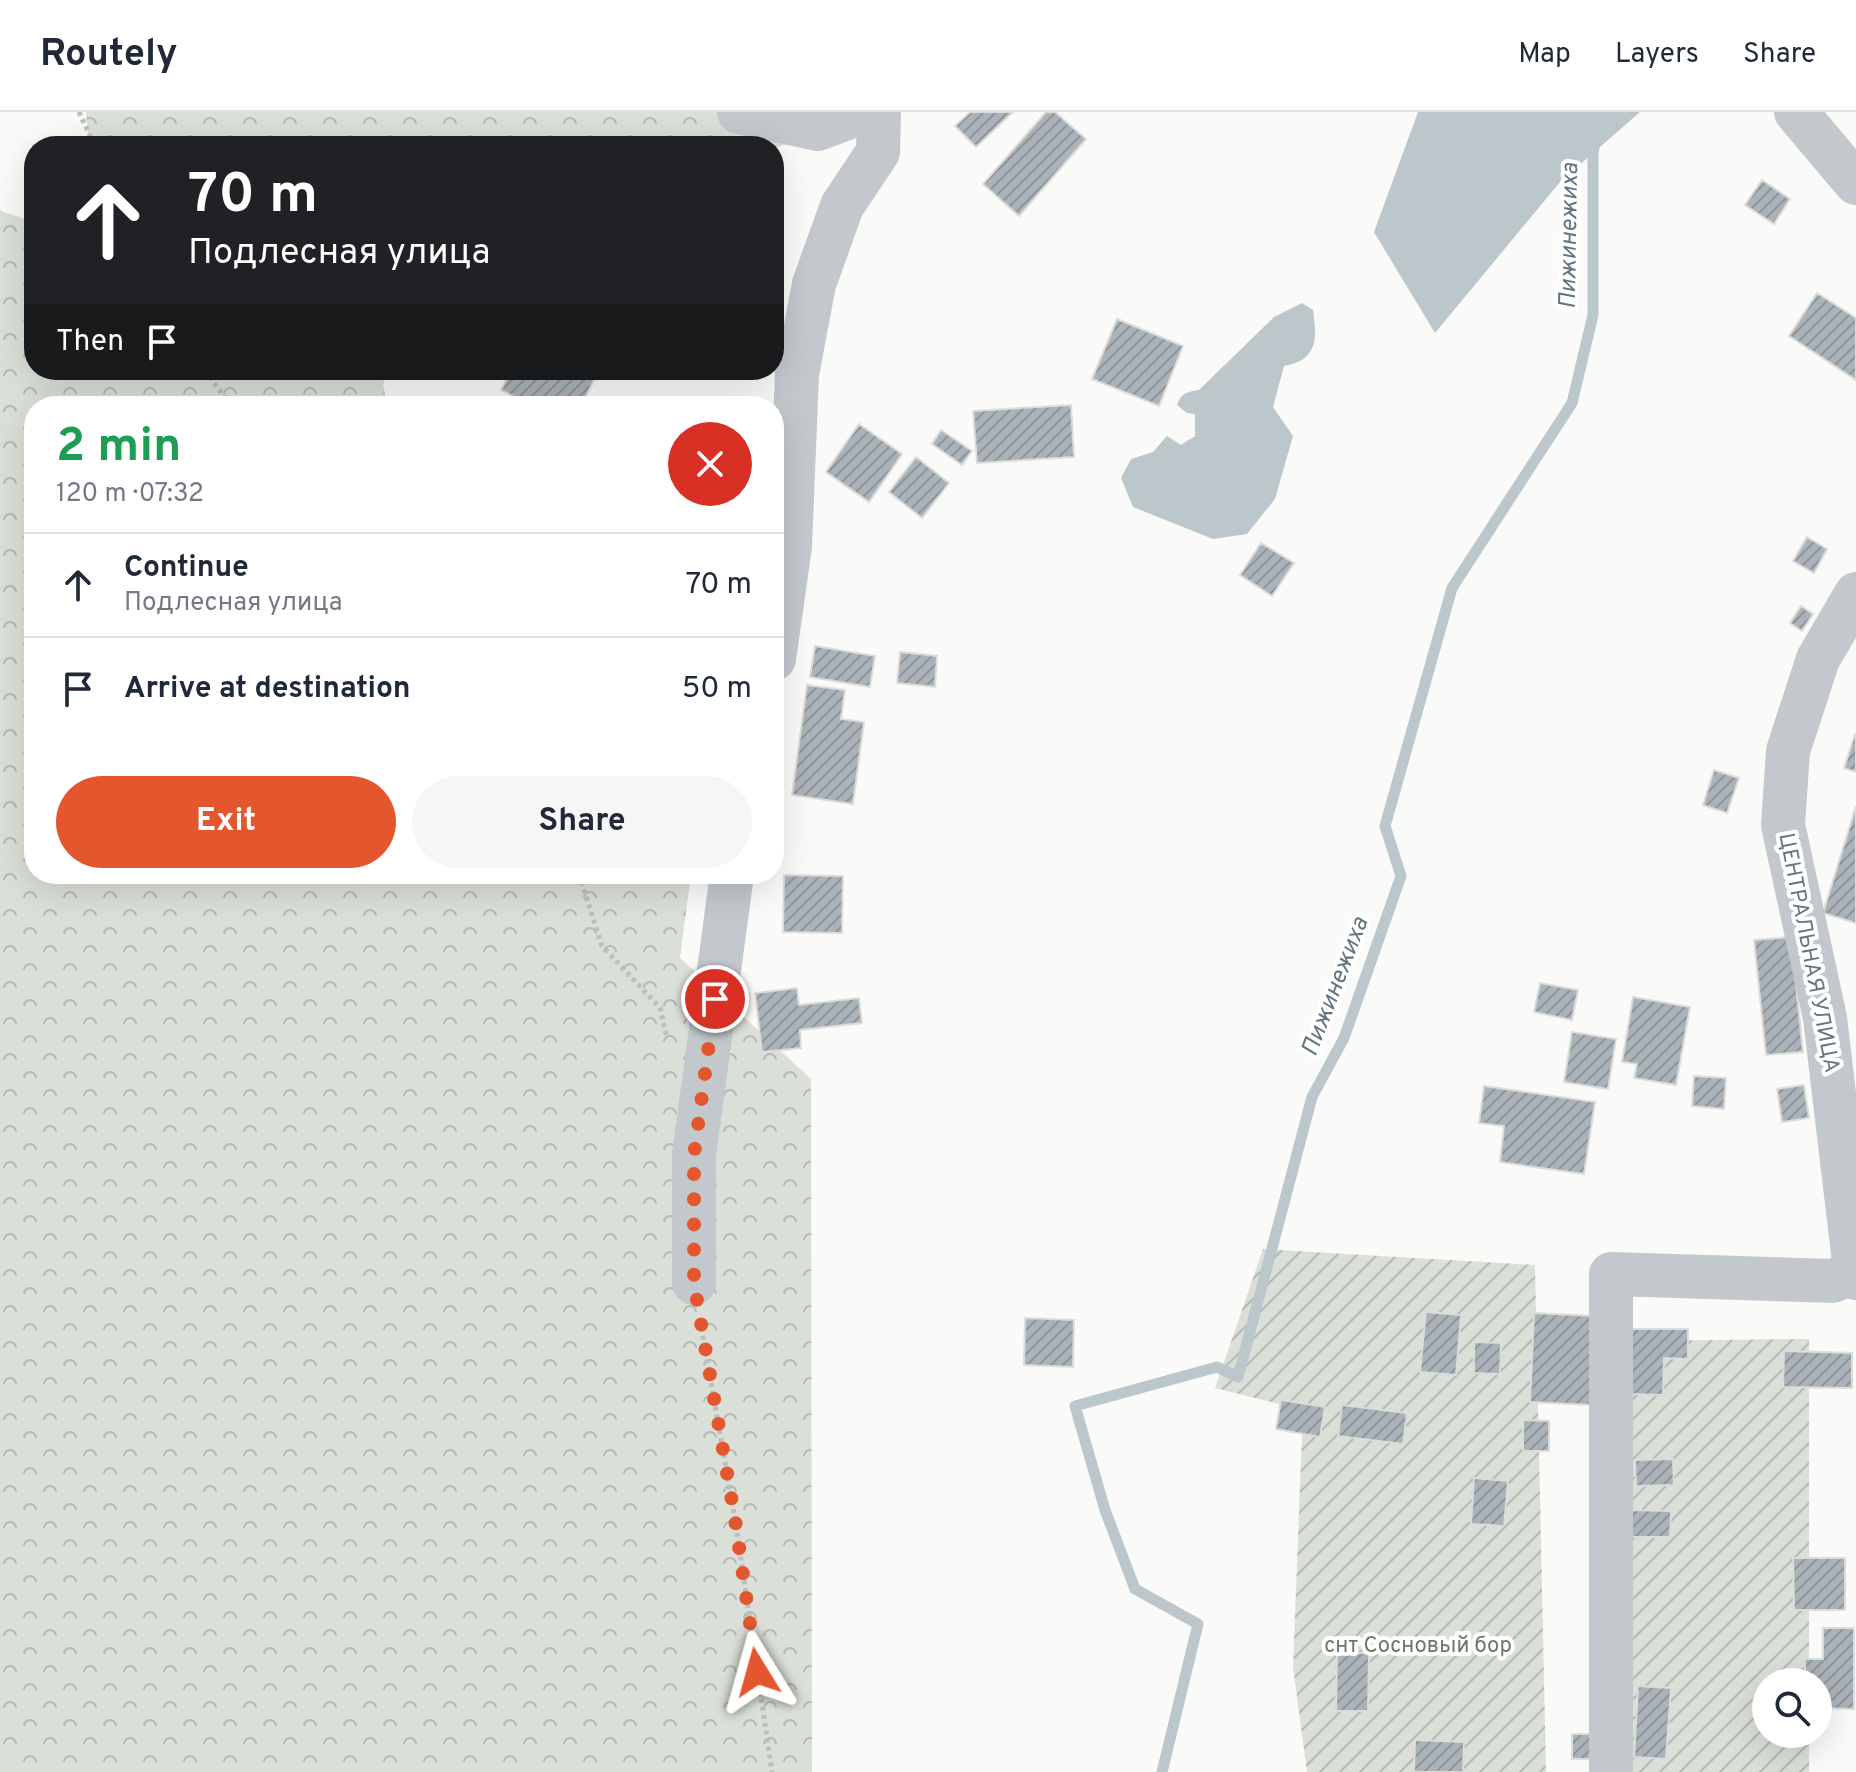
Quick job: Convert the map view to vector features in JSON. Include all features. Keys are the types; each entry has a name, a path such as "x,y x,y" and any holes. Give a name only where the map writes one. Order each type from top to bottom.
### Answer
{"street":[{"path":"739,112 818,129 863,112"},
{"path":"784,588 790,546 797,374 814,284 842,206 878,152 879,112"},
{"path":"1796,112 1856,183"},
{"name":"ЦЕНТРАЛЬНАЯ УЛИЦА","path":"1856,594 1818,659 1788,751 1783,825 1825,1018 1856,1278"},
{"path":"694,1283 694,1155 731,884"},
{"path":"1611,1772 1611,1274 1833,1281 1855,1272"}],"path":[{"path":"79,112 90,136"},
{"path":"582,884 602,946 660,1008 670,1052"},
{"path":"694,1283 735,1519 772,1772"}],"green space":[{"path":"86,112 723,112 807,134 784,144 784,136 88,136"},
{"path":"0,208 24,219 24,380 385,380 385,396 24,396 24,884 690,884 680,958 811,1079 812,1772 0,1772"},
{"name":"снт Сосновый бор","path":"1263,1249 1535,1265 1546,1772 1307,1772 1293,1667 1303,1410 1215,1388"},
{"path":"1809,1339 1809,1668 1752,1668 1752,1748 1809,1748 1809,1772 1627,1772 1626,1341"}],"shaded area":[{"path":"1418,112 1640,112 1560,182 1435,333 1374,232"},
{"path":"1302,303 1313,310 1313,347 1303,359 1284,366 1273,407 1293,436 1275,499 1247,534 1213,539 1133,507 1121,478 1131,459 1153,452 1167,436 1181,445 1195,436 1195,414 1187,413 1177,405 1180,398 1188,392 1199,390 1274,317"}],"building":[{"path":"970,112 1013,112 976,147 955,126"},
{"path":"1046,112 1055,112 1086,139 1019,216 983,184"},
{"path":"1762,180 1790,199 1774,224 1745,205"},
{"path":"1817,293 1856,318 1856,380 1789,336"},
{"path":"1117,319 1183,346 1159,406 1092,379"},
{"path":"506,380 594,380 586,396 513,396 501,390"},
{"path":"1071,405 1074,457 977,463 973,411"},
{"path":"859,424 902,454 869,502 826,472"},
{"path":"941,430 972,451 962,465 932,444"},
{"path":"916,457 949,483 922,518 889,492"},
{"path":"1807,537 1827,549 1814,573 1793,561"},
{"path":"1261,543 1294,563 1272,596 1240,575"},
{"path":"1801,606 1813,614 1802,631 1790,623"},
{"path":"815,646 875,656 870,687 810,677"},
{"path":"900,652 937,656 935,687 897,683"},
{"path":"807,685 845,690 841,719 864,722 853,804 792,795"},
{"path":"1856,735 1856,772 1844,768"},
{"path":"1714,770 1739,778 1727,813 1703,805"},
{"path":"1856,806 1856,923 1823,913"},
{"path":"784,875 843,876 842,933 783,932"},
{"path":"1791,937 1803,1052 1766,1055 1754,940"},
{"path":"1540,983 1578,990 1572,1020 1534,1012"},
{"path":"797,988 799,1005 859,998 862,1023 800,1030 801,1048 762,1052 755,993"},
{"path":"1633,997 1690,1007 1676,1085 1634,1078 1637,1064 1622,1062"},
{"path":"1572,1032 1616,1039 1608,1089 1564,1082"},
{"path":"1694,1076 1726,1078 1724,1109 1692,1106"},
{"path":"1804,1085 1809,1118 1782,1122 1777,1089"},
{"path":"1484,1086 1595,1102 1584,1174 1500,1162 1504,1126 1479,1123"},
{"path":"1426,1312 1461,1315 1456,1375 1420,1372"},
{"path":"1534,1313 1595,1316 1591,1405 1530,1402"},
{"path":"1025,1318 1074,1320 1073,1367 1024,1365"},
{"path":"1629,1329 1688,1329 1688,1359 1664,1358 1663,1395 1628,1394"},
{"path":"1474,1342 1501,1343 1500,1374 1474,1373"},
{"path":"1784,1351 1852,1353 1852,1388 1783,1387"},
{"path":"1281,1400 1325,1407 1320,1437 1276,1429"},
{"path":"1342,1405 1407,1413 1403,1444 1338,1436"},
{"path":"1523,1420 1549,1421 1549,1451 1523,1451"},
{"path":"1673,1459 1674,1485 1636,1486 1635,1460"},
{"path":"1474,1478 1508,1481 1504,1526 1471,1524"},
{"path":"1630,1510 1671,1511 1670,1537 1629,1537"},
{"path":"1793,1558 1845,1558 1845,1610 1794,1610"},
{"path":"1823,1628 1854,1628 1854,1709 1832,1708 1832,1668 1805,1668 1805,1659 1823,1659"},
{"path":"1337,1653 1369,1653 1368,1711 1336,1711"},
{"path":"1638,1686 1671,1688 1666,1759 1634,1757"},
{"path":"1572,1734 1600,1734 1600,1759 1572,1759"},
{"path":"1415,1740 1464,1742 1463,1772 1414,1772"}],"waterway":[{"name":"Пижинежиха","path":"1162,1772 1198,1624 1135,1589 1105,1510 1075,1406 1217,1367 1238,1377 1312,1097 1344,1038 1401,876 1385,826 1452,588 1572,403 1593,315 1593,153 1601,112"}],"route":[{"path":"715,999 694,1155 694,1283 735,1519 757,1672"}]}
